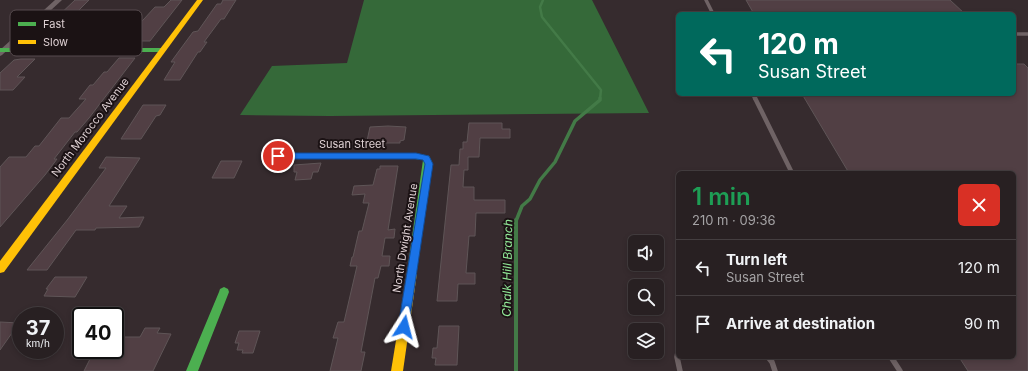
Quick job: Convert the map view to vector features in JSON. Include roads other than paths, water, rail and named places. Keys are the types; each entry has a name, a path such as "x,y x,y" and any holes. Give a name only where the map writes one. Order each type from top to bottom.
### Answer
{"street":[{"path":"48,10 59,0"},
{"name":"North Morocco Avenue","path":"0,269 200,0"},
{"path":"1,51 10,43"},
{"path":"142,50 162,50"},
{"name":"Susan Street","path":"278,156 416,156 426,158"},
{"name":"North Dwight Avenue","path":"397,371 429,164 426,158"},
{"path":"192,371 224,292"}],"lane":[{"path":"706,0 712,12"},
{"path":"1016,34 1028,34"},
{"path":"754,96 791,171"},
{"path":"677,359 680,371"},
{"path":"770,359 775,371"},
{"path":"892,359 900,371"}],"waterway":[{"name":"Chalk Hill Branch","path":"543,0 540,7 542,17 601,90 600,99"},
{"name":"Chalk Hill Branch","path":"516,221 522,206 530,199 540,180 555,162 575,121 600,99"},
{"name":"Chalk Hill Branch","path":"516,221 516,371"}]}
